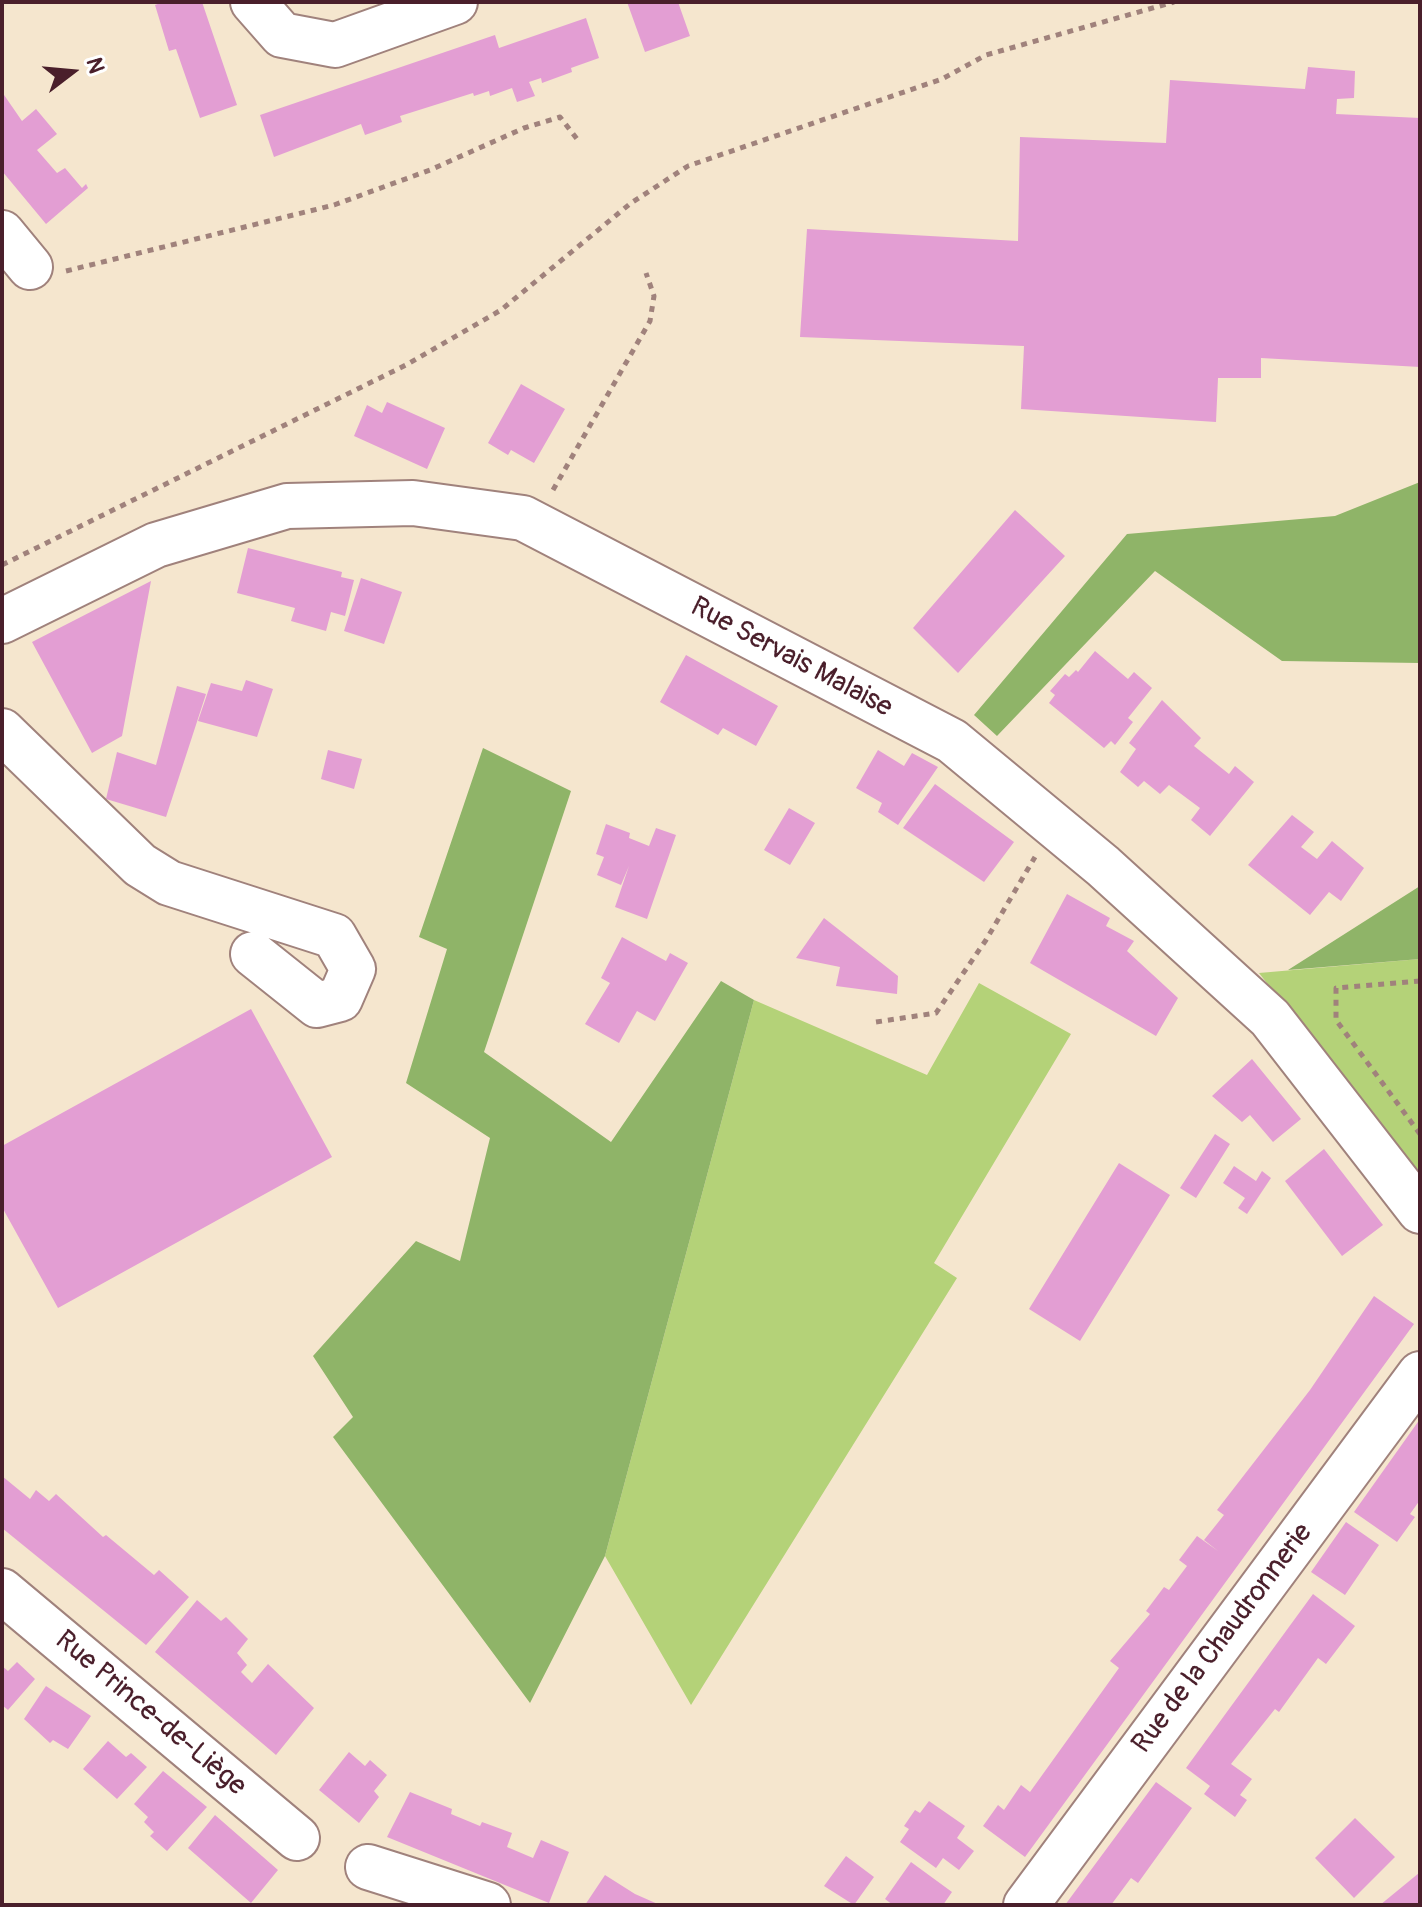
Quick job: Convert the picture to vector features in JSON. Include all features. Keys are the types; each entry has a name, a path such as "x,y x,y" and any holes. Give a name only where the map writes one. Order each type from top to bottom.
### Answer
{"street":[{"path":"253,2 282,35 335,45 455,2"},
{"path":"2,233 30,267"},
{"name":"Rue Servais Malaise","path":"2,621 156,545 287,506 413,503 523,518 952,741 1053,825 1270,1018 1420,1211"},
{"path":"2,731 140,865 169,883 334,936 353,969 340,999 317,1005 253,954"},
{"name":"Rue de la Chaudronnerie","path":"1026,1905 1420,1374"},
{"name":"Rue Prince-de-Liège","path":"2,1591 297,1838"},
{"path":"368,1867 468,1902"}],"path":[{"path":"2,565 433,349 501,310 631,203 688,166 942,79 986,55 1174,2"},
{"path":"30,267 54,273 94,267 334,205 430,170 524,128 560,117 577,139"},
{"path":"547,501 650,321 654,296 646,273"},
{"path":"876,1022 936,1013 986,940 1053,825"},
{"path":"1420,981 1336,988 1336,1020 1420,1134"}],"green space":[{"path":"1420,482 1420,663 1282,661 1155,571 997,736 974,715 1127,534 1335,516"},
{"path":"483,748 571,791 484,1052 611,1142 721,981 754,1000 605,1556 530,1703 333,1437 353,1417 313,1356 416,1241 460,1261 490,1138 406,1083 447,949 419,937"},
{"path":"1420,886 1420,959 1288,970"},
{"path":"1420,959 1420,1177 1259,973"},
{"path":"979,983 1071,1034 934,1263 957,1278 691,1705 605,1556 754,1000 927,1075"}],"building":[{"path":"163,2 202,2 237,105 200,118 176,49 169,51 155,5"},
{"path":"627,2 678,2 690,36 645,52"},
{"path":"586,18 599,58 542,83 541,78 529,82 535,96 517,102 512,88 490,96 489,91 474,96 473,93 400,116 402,122 365,135 361,124 274,157 260,115 495,35 499,48"},
{"path":"1308,67 1355,71 1354,98 1337,99 1336,114 1420,118 1420,367 1261,358 1261,378 1218,378 1216,422 1021,409 1024,346 800,337 807,229 1018,241 1020,137 1166,143 1170,80 1305,89"},
{"path":"2,92 22,121 36,109 57,134 37,150 57,173 65,168 82,188 86,184 88,188 46,224 2,171"},
{"path":"521,384 565,409 534,463 511,450 508,455 488,443"},
{"path":"387,402 445,428 427,469 354,436 367,405 382,413"},
{"path":"1015,510 1065,556 958,673 913,628"},
{"path":"248,548 342,572 341,577 354,580 345,616 331,612 326,631 291,621 295,608 237,593"},
{"path":"361,578 402,592 384,644 344,631"},
{"path":"151,581 122,736 92,753 32,642"},
{"path":"1095,651 1128,679 1134,672 1152,688 1128,718 1133,722 1115,745 1111,741 1104,748 1049,703 1055,695 1050,691 1065,674 1069,677 1076,670 1078,672"},
{"path":"686,655 778,706 756,746 723,728 718,735 660,702"},
{"path":"246,680 273,689 257,737 198,721 211,683 242,691"},
{"path":"177,686 206,694 166,817 106,799 117,752 156,765"},
{"path":"1162,700 1201,738 1194,746 1229,774 1235,766 1254,782 1210,836 1191,820 1200,808 1169,785 1160,794 1144,781 1138,787 1120,772 1136,749 1129,743"},
{"path":"328,750 362,759 354,789 321,779"},
{"path":"878,750 904,766 912,753 938,767 898,825 878,812 882,803 856,788"},
{"path":"935,784 1014,842 984,882 903,828"},
{"path":"789,808 815,823 790,865 764,850"},
{"path":"1292,815 1314,832 1301,847 1317,859 1332,841 1364,868 1341,901 1329,892 1310,915 1248,865"},
{"path":"606,824 630,833 629,838 649,846 656,828 676,835 647,919 615,907 629,866 621,885 597,875 604,857 596,854"},
{"path":"1067,894 1110,918 1106,926 1134,941 1127,951 1178,998 1156,1036 1030,963"},
{"path":"824,918 898,976 897,994 836,986 840,967 796,958"},
{"path":"622,937 666,961 670,953 688,963 655,1021 637,1011 619,1043 585,1024 610,983 601,978"},
{"path":"251,1009 332,1157 58,1308 2,1207 2,1146"},
{"path":"1252,1059 1301,1119 1273,1142 1250,1115 1242,1122 1212,1096"},
{"path":"1215,1134 1230,1144 1196,1198 1180,1188"},
{"path":"1324,1149 1383,1225 1342,1256 1285,1181"},
{"path":"1119,1163 1170,1195 1080,1341 1029,1309"},
{"path":"1234,1166 1256,1181 1262,1171 1271,1178 1247,1214 1238,1208 1245,1198 1223,1183"},
{"path":"1374,1296 1414,1324 1025,1857 983,1826 998,1805 1004,1810 1021,1785 1030,1792 1119,1668 1110,1661 1150,1614 1146,1611 1164,1587 1169,1590 1187,1566 1179,1560 1197,1536 1218,1551 1204,1540 1224,1515 1217,1510 1310,1390"},
{"path":"1420,1419 1420,1500 1410,1514 1415,1517 1397,1542 1354,1512"},
{"path":"2,1476 30,1499 36,1490 49,1501 56,1494 103,1537 106,1535 154,1575 159,1570 189,1597 146,1645 2,1528"},
{"path":"1346,1522 1379,1545 1345,1595 1311,1572"},
{"path":"1313,1594 1355,1626 1326,1664 1318,1658 1279,1712 1275,1709 1231,1764 1252,1779 1240,1795 1247,1800 1235,1817 1204,1794 1210,1786 1186,1768"},
{"path":"197,1600 221,1621 226,1617 248,1639 237,1653 247,1665 241,1672 252,1683 268,1664 314,1708 276,1755 155,1652"},
{"path":"17,1662 35,1679 8,1710 2,1705 2,1666 8,1671"},
{"path":"46,1686 91,1716 68,1749 53,1740 50,1743 24,1719"},
{"path":"108,1741 126,1757 131,1753 147,1767 117,1799 83,1769"},
{"path":"349,1752 365,1766 370,1760 387,1775 374,1791 379,1797 359,1823 319,1790"},
{"path":"163,1771 207,1807 167,1851 150,1836 154,1832 144,1822 148,1817 134,1804"},
{"path":"1156,1782 1192,1808 1138,1883 1131,1878 1111,1905 1065,1905"},
{"path":"410,1792 452,1809 451,1814 480,1826 482,1822 512,1833 507,1847 533,1858 541,1840 569,1852 549,1903 387,1837"},
{"path":"929,1801 965,1826 957,1838 974,1851 959,1870 943,1858 936,1868 900,1842 909,1829 904,1826 915,1810 920,1813"},
{"path":"215,1815 278,1870 251,1903 188,1848"},
{"path":"1355,1818 1395,1857 1354,1898 1315,1858"},
{"path":"846,1856 874,1877 854,1905 824,1886"},
{"path":"911,1862 952,1892 943,1905 893,1905 885,1899"},
{"path":"1419,1873 1420,1905 1380,1905"},
{"path":"605,1875 635,1894 660,1905 585,1905"}]}
